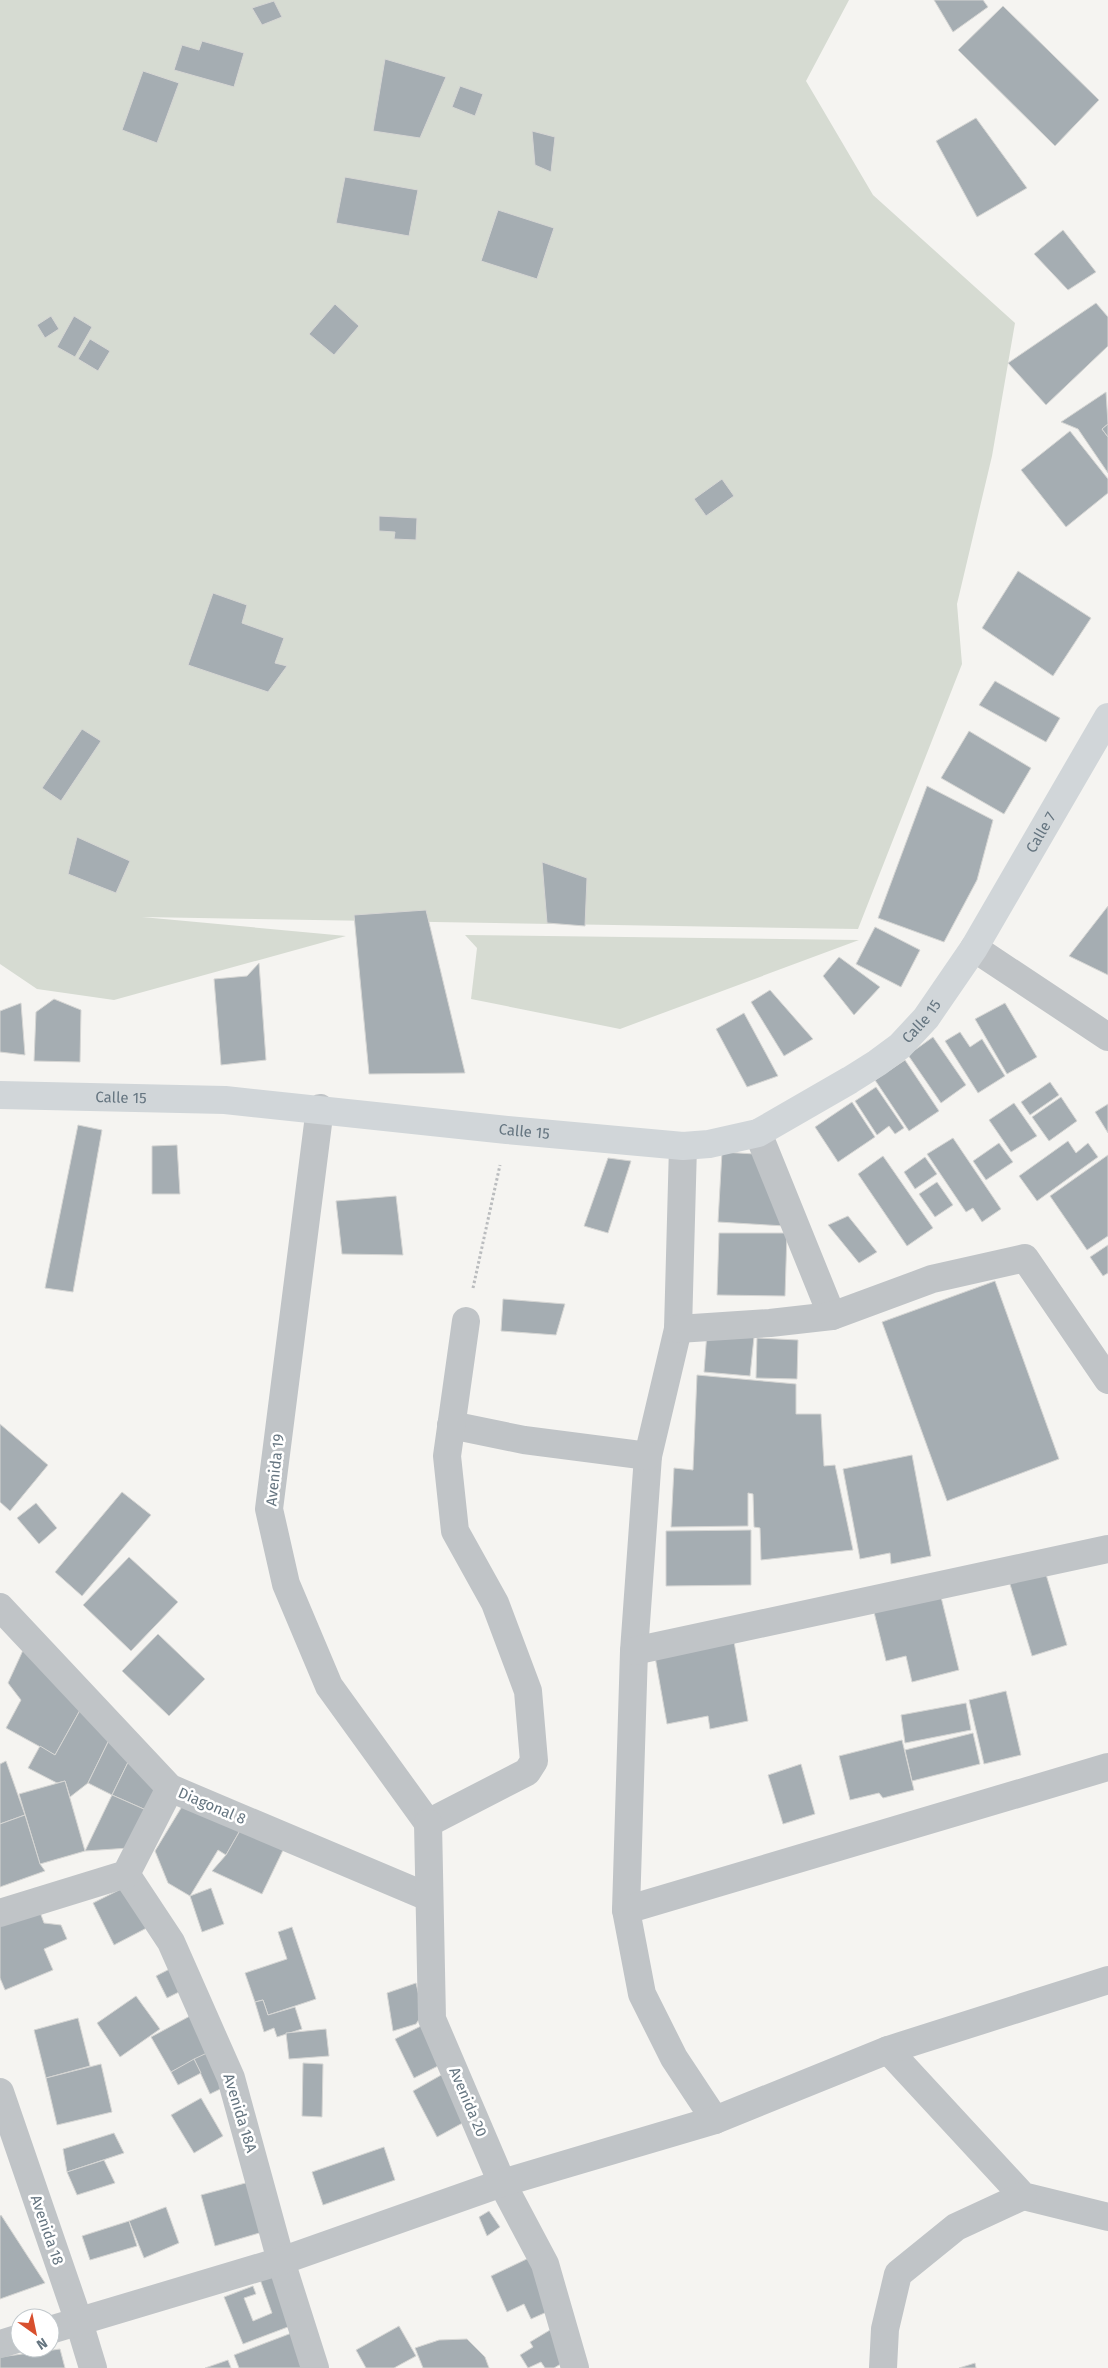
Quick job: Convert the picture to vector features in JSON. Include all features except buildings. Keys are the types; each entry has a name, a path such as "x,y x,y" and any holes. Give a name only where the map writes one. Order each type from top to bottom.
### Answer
{"main road":[{"name":"Calle 7","path":"974,948 1108,717"},
{"name":"Calle 15","path":"0,1095 224,1100 320,1108 507,1130 683,1146 709,1144 758,1133 877,1064 900,1046 926,1018 974,948"}],"street":[{"path":"974,948 1108,1037"},
{"name":"Avenida 19","path":"320,1108 269,1509 286,1584 329,1686 428,1823"},
{"path":"758,1133 832,1316"},
{"path":"683,1146 678,1329 648,1456 634,1651 626,1910 642,1994 674,2058 715,2120"},
{"path":"678,1329 770,1323 832,1316 932,1279 1025,1258 1108,1380"},
{"path":"428,1823 527,1772 534,1761 528,1691 495,1603 455,1531 447,1456 466,1321"},
{"path":"451,1425 524,1440 648,1456"},
{"path":"634,1651 1108,1549"},
{"name":"Diagonal 8","path":"0,1607 170,1788 428,1897"},
{"path":"626,1910 1108,1767"},
{"path":"0,1913 126,1874 170,1788"},
{"name":"Avenida 20","path":"428,1823 428,1897 432,2019 502,2183 545,2264 575,2368"},
{"name":"Avenida 18A","path":"126,1874 171,1942 231,2078 281,2261 315,2368"},
{"path":"60,2327 281,2261 502,2183 715,2120 888,2050 1108,1980"},
{"path":"888,2050 1023,2196 1108,2217"},
{"name":"Avenida 18","path":"0,2092 93,2368"},
{"path":"883,2368 885,2329 898,2274 956,2227 1023,2196"}],"path":[{"path":"466,1321 507,1130"}],"shaded area":[{"path":"0,0 849,0 806,81 873,195 1015,323 992,456 957,604 962,664 858,929 142,917 346,936 114,1000 37,989 0,964"},
{"path":"465,935 859,940 620,1029 471,999 477,948"}]}
